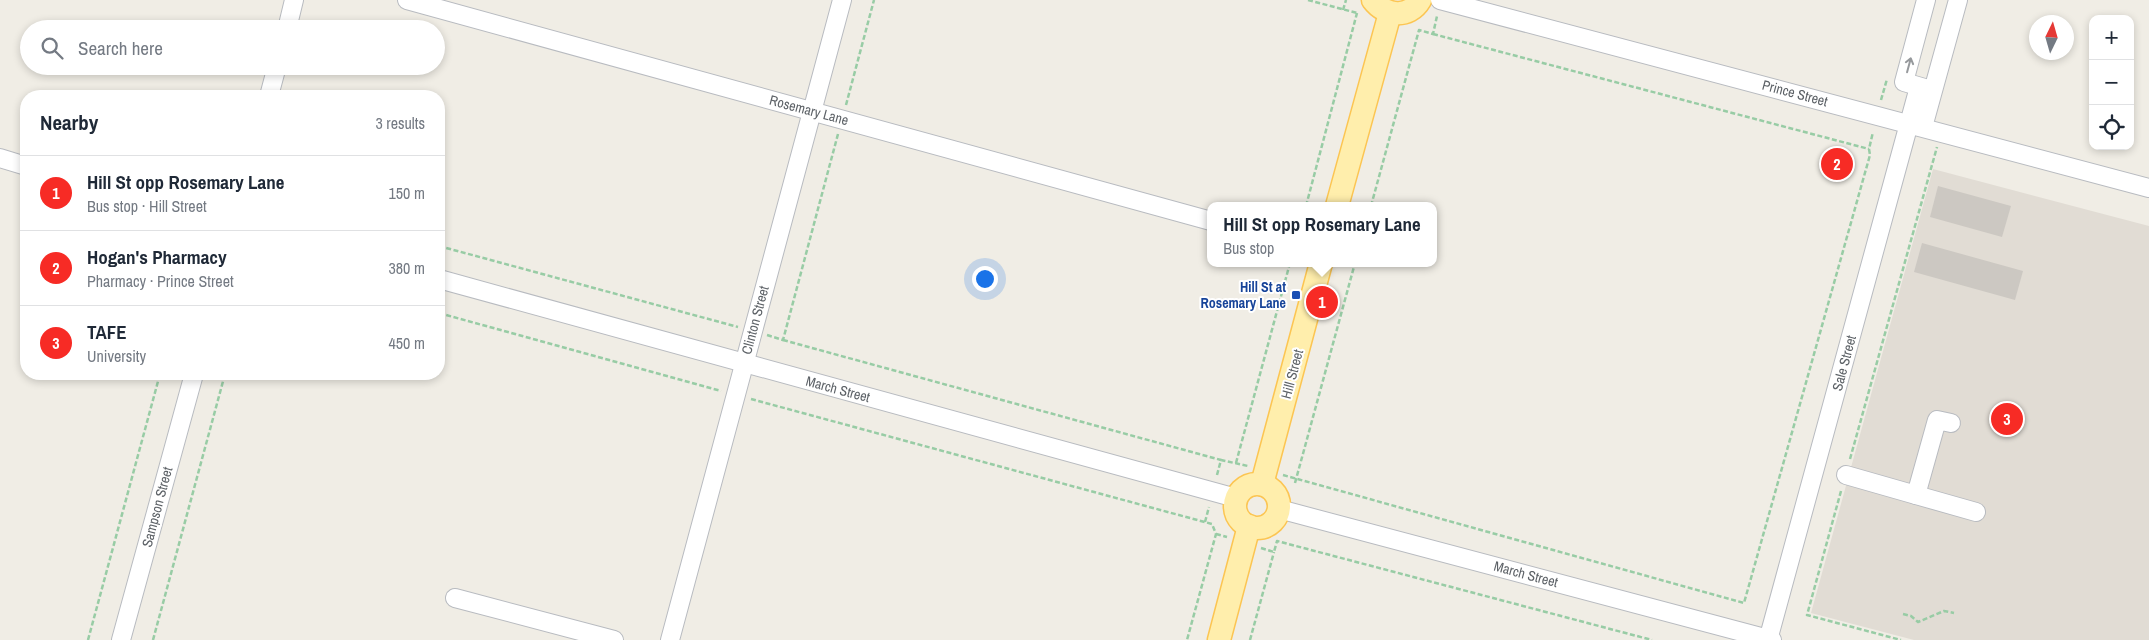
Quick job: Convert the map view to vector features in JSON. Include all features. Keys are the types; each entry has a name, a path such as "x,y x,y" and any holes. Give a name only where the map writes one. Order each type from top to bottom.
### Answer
{"main road":[{"path":"1338,202 1374,9 1400,14 1410,11 1420,0"},
{"name":"Hill Street","path":"1265,477 1320,267"},
{"path":"1218,640 1247,534 1271,522 1276,517 1279,509 1275,494 1265,477 1247,486 1236,498 1235,507 1237,514 1247,534"}],"street":[{"path":"289,20 294,0"},
{"name":"Rosemary Lane","path":"407,0 1207,220"},
{"name":"Clinton Street","path":"670,640 842,0"},
{"name":"Prince Street","path":"1440,0 2149,188"},
{"path":"1926,0 1904,82 1926,89"},
{"name":"Sale Street","path":"1770,640 1926,89 1958,0"},
{"path":"271,90 275,75"},
{"path":"0,158 20,164"},
{"name":"March Street","path":"445,281 1236,498"},
{"name":"Sampson Street","path":"121,640 192,380"},
{"path":"1916,495 1937,420 1951,423"},
{"path":"1846,476 1976,512"},
{"name":"March Street","path":"1279,509 1770,640"},
{"path":"456,598 614,640"}],"path":[{"path":"783,340 874,0"},
{"path":"1343,10 1346,0"},
{"path":"1434,34 1440,0"},
{"path":"1307,202 1374,9"},
{"path":"445,248 1236,463 1265,477 1296,481 1744,603 1870,155 1869,149 1419,30 1372,202"},
{"path":"1901,640 1807,615 1940,132"},
{"path":"1236,463 1289,267"},
{"path":"1296,481 1354,267"},
{"path":"445,315 1212,524 1216,534 1186,640"},
{"path":"88,640 158,380"},
{"path":"153,640 223,380"},
{"path":"1205,522 1220,460"},
{"path":"1216,534 1247,534 1274,552"},
{"path":"1250,640 1277,541 1652,640"},
{"path":"1904,614 1911,616 1918,622 1944,611 1954,613"}],"shaded area":[{"path":"1933,169 2149,226 2149,640 1914,640 1811,613"}],"building":[{"path":"1938,186 2011,206 2002,237 1930,217"},
{"path":"1922,243 2023,271 2015,300 1914,272"}],"place":[{"name":"Hogan's Pharmacy","path":"1837,164"},
{"name":"Hill St at Rosemary Lane","path":"1296,295"},
{"name":"Hill St opp Rosemary Lane","path":"1322,302"},
{"name":"TAFE","path":"2007,419"}]}
